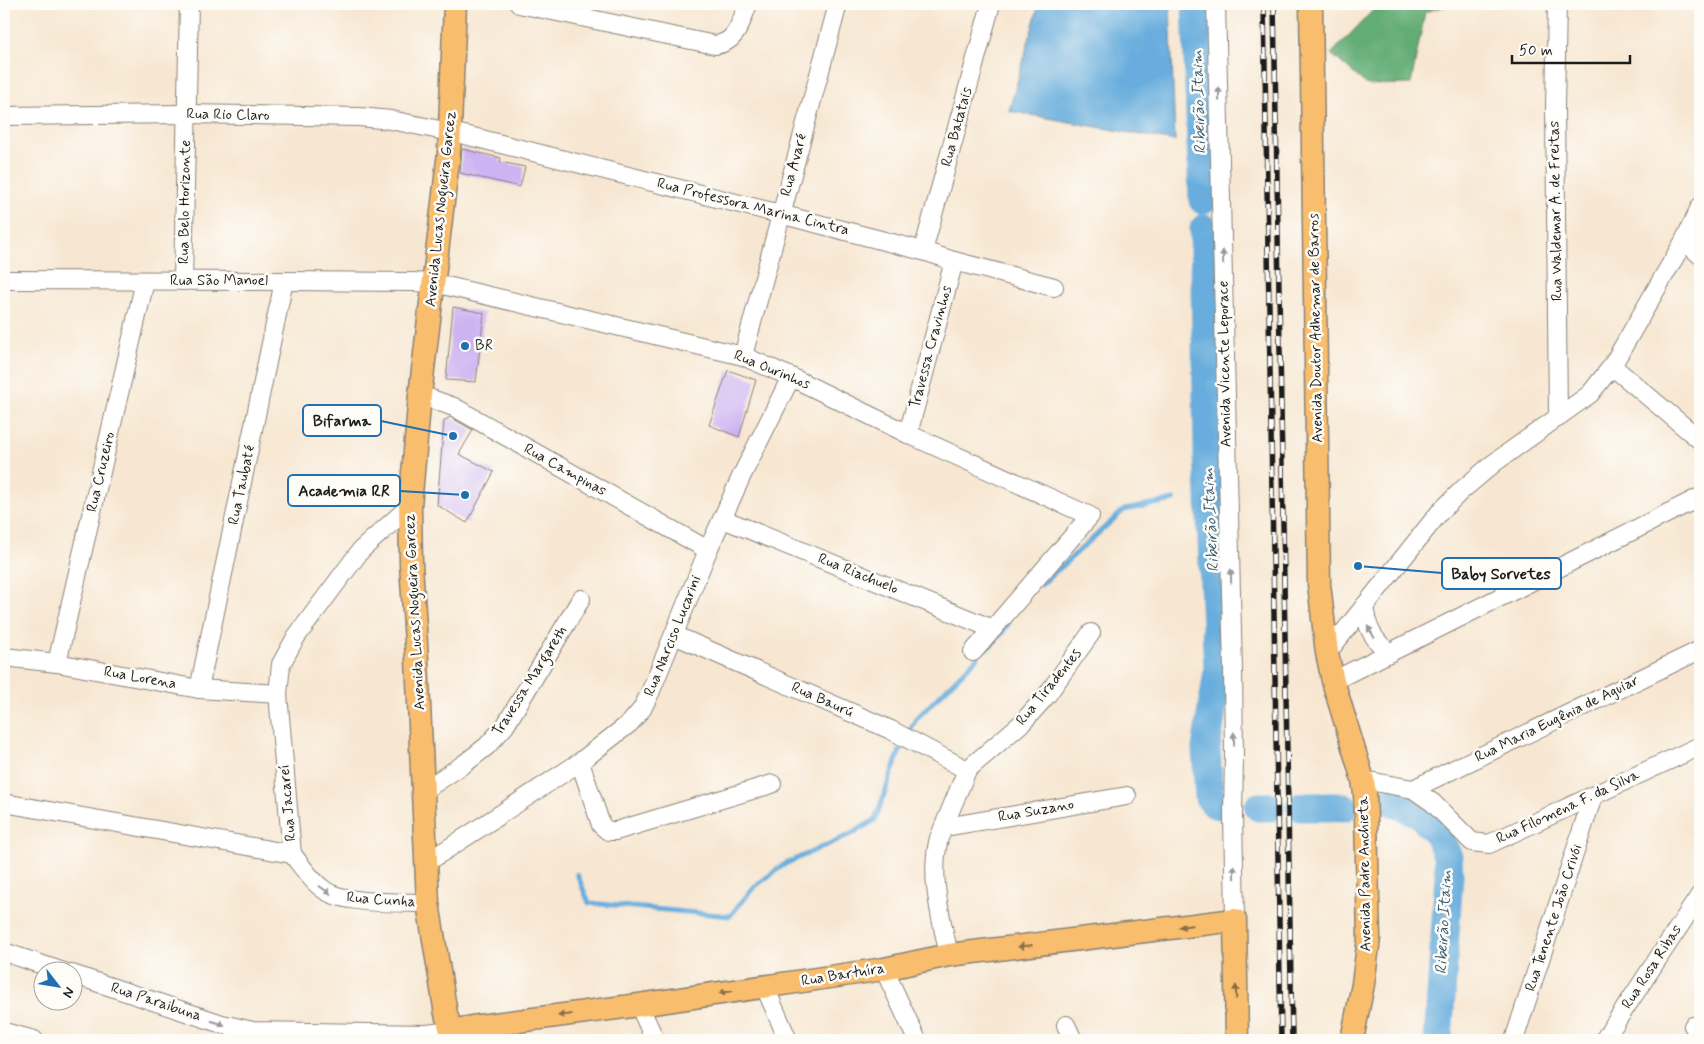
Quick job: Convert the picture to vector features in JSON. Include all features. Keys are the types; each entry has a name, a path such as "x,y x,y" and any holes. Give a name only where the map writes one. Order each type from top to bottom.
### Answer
{"main road":[{"name":"Avenida Lucas Nogueira Garcez","path":"452,1036 428,903 411,564 410,506 420,395 451,132 455,4"},
{"name":"Avenida Doutor Adhemar de Barros","path":"1311,4 1319,584 1327,653"},
{"name":"Avenida Padre Anchieta","path":"1327,653 1332,681 1364,787 1369,938 1363,984 1352,1040"},
{"name":"Rua Bartuíra","path":"452,1036 472,1027 884,969 949,955 1235,920"},
{"path":"1235,920 1237,1040"}],"street":[{"name":"Rua Belo Horizonte","path":"183,281 189,4"},
{"path":"519,4 715,45 724,43 737,32 748,4"},
{"name":"Rua Avaré","path":"743,356 838,4"},
{"name":"Rua Batatais","path":"923,251 991,4"},
{"name":"Avenida Vicente Leporace","path":"1216,4 1233,671 1235,920"},
{"name":"Rua Waldemar A. de Freitas","path":"1557,4 1555,117 1558,418"},
{"name":"Rua Rio Claro","path":"4,116 186,114 359,117 391,120 451,132"},
{"name":"Rua Professora Marina Cintra","path":"451,132 780,214 1054,287"},
{"path":"1327,653 1445,508 1494,464 1590,394 1612,366 1684,241 1700,207"},
{"path":"1684,241 1700,255"},
{"name":"Travessa Cravinhos","path":"908,434 954,261"},
{"name":"Rua São Manoel","path":"4,280 412,282 434,284"},
{"name":"Rua Cruzeiro","path":"57,663 145,281"},
{"name":"Rua Taubaté","path":"199,689 284,281"},
{"name":"Rua Ourinhos","path":"434,284 743,356 791,377 908,434 1090,516 993,629"},
{"path":"1612,366 1700,440"},
{"name":"Rua Narciso Lucarini","path":"426,864 580,762 630,723 642,709 708,550 742,475 791,377"},
{"name":"Rua Campinas","path":"420,395 454,407 708,550"},
{"path":"1332,681 1700,497"},
{"name":"Rua Jacareí","path":"4,803 292,854 278,694 281,664 296,637 361,550 410,506"},
{"name":"Rua Riachuelo","path":"723,519 993,629"},
{"name":"Travessa Margareth","path":"423,791 487,746 505,726 581,600"},
{"path":"1364,606 1367,624 1374,637 1389,653"},
{"path":"973,652 993,629"},
{"name":"Rua Tiradentes","path":"949,955 935,883 936,849 968,770 1023,722 1047,695 1091,633"},
{"name":"Rua Baurú","path":"674,635 891,730 968,770"},
{"name":"Rua Maria Eugênia de Aguiar","path":"1413,788 1700,650"},
{"name":"Rua Lorena","path":"4,657 57,663 199,689 278,694"},
{"name":"Rua Filomena F. da Silva","path":"1364,787 1413,788 1433,803 1472,842 1489,844 1700,746"},
{"path":"580,762 601,825 608,831 616,831 772,784"},
{"name":"Rua Suzano","path":"945,827 1126,796"},
{"name":"Rua Tenente João Crivói","path":"1514,1040 1593,796"},
{"name":"Rua Cunha","path":"292,854 313,880 323,890 335,897 350,900 428,903"},
{"name":"Rua Rosa Ribas","path":"1604,1040 1700,894"},
{"path":"4,952 34,962"},
{"path":"884,969 916,1040"},
{"name":"Rua Paraibuna","path":"82,977 222,1024 253,1031 452,1036"},
{"path":"764,987 788,1040"},
{"path":"638,1005 655,1040"},
{"path":"7,1035 34,1040"}],"green space":[{"path":"1379,4 1452,4 1425,12 1411,84 1367,85 1331,54"}],"water":[{"path":"1039,4 1170,4 1175,141 1009,111"}],"building":[{"path":"462,149 501,158 500,162 525,167 520,187 460,173"},
{"name":"BR","path":"453,307 484,313 476,382 446,380"},
{"path":"728,370 756,380 739,437 709,425"},
{"path":"450,417 473,430 459,454 494,472 467,523 437,505 444,421"}],"waterway":[{"name":"Ribeirão Itaim","path":"1196,4 1203,200"},
{"name":"Ribeirão Itaim","path":"1204,229 1208,454 1218,671 1206,748 1209,797 1215,804 1220,805"},
{"path":"1041,585 1124,510 1174,500"},
{"path":"988,648 1008,624"},
{"path":"577,874 589,903 730,916 754,887 785,864 851,834 875,820 900,750 916,719 978,657"},
{"name":"Ribeirão Itaim","path":"1391,801 1420,814 1438,834 1448,857 1449,875 1438,1040"},
{"name":"Ribeirão Itaim","path":"1259,807 1270,807"},
{"name":"Ribeirão Itaim","path":"1301,807 1344,807"}],"railway":[{"path":"1264,4 1281,1040"},
{"path":"1274,4 1292,1040"}],"place":[{"name":"BR","path":"465,346"},
{"name":"Bifarma","path":"453,436"},
{"name":"Academia RR","path":"465,495"},
{"name":"Baby Sorvetes","path":"1358,566"}]}
